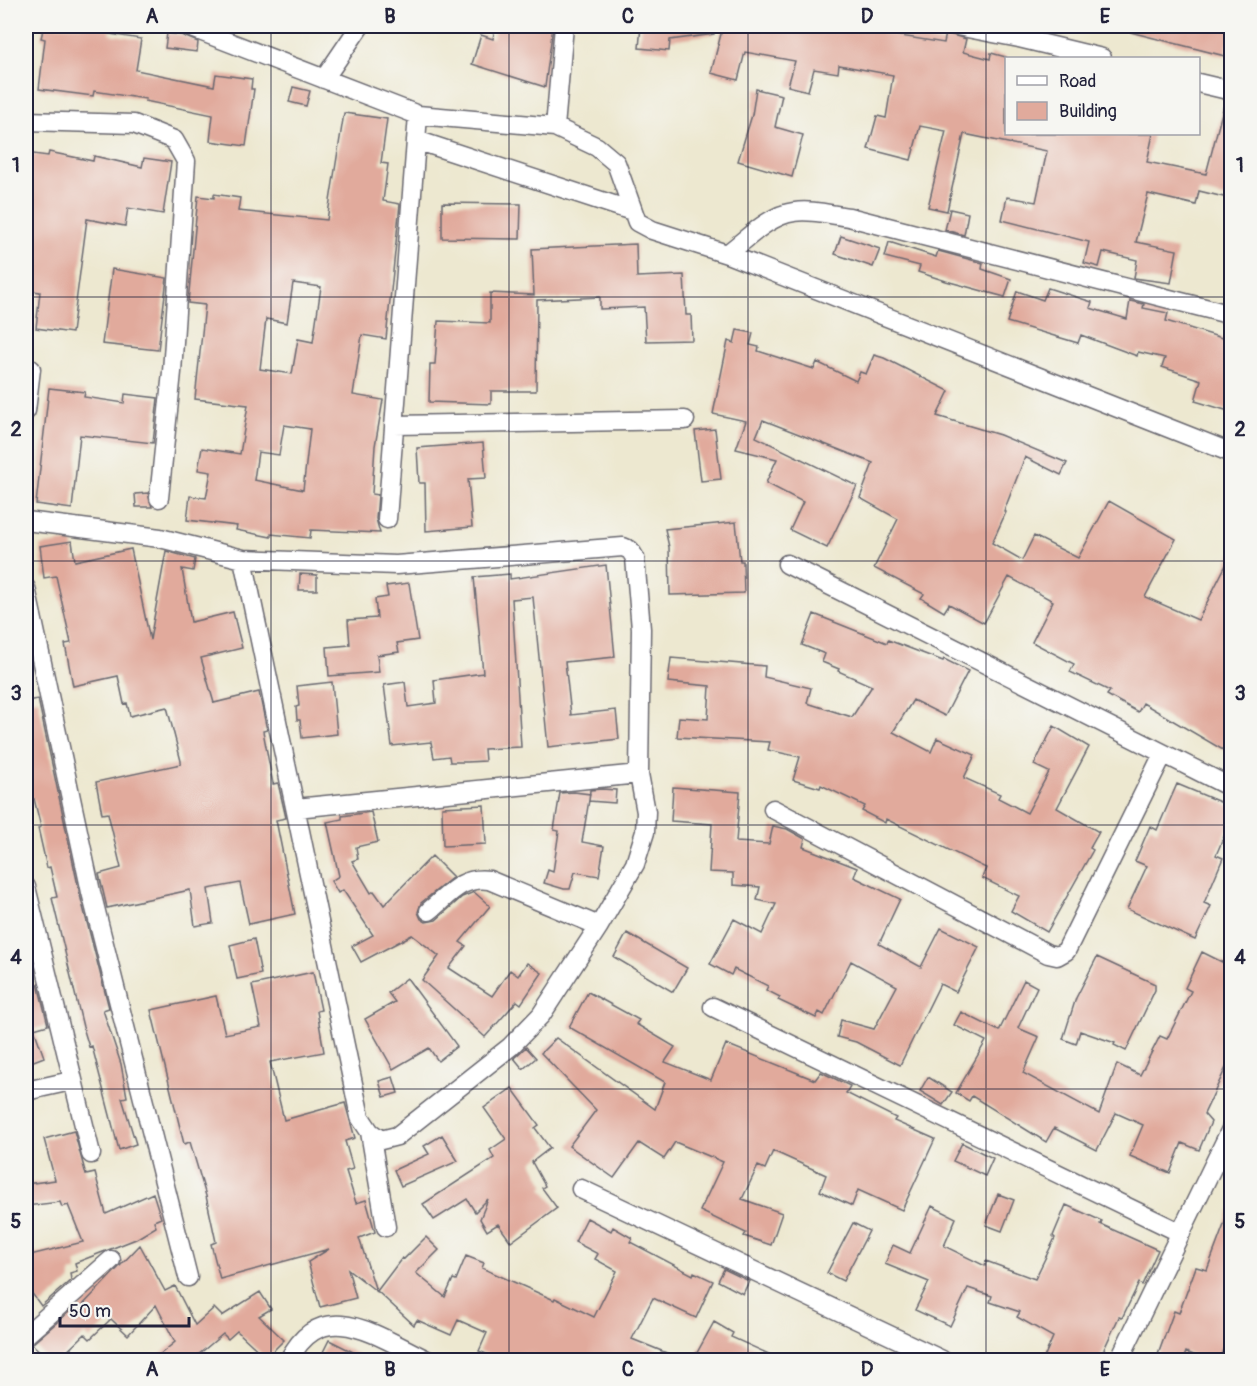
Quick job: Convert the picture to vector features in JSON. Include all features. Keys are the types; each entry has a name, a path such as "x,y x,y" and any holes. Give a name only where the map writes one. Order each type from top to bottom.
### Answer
{"street":[{"path":"187,26 418,115 555,127 597,147 616,163 627,188 637,222 652,230 727,254 1232,453"},
{"path":"324,79 360,26"},
{"path":"555,127 564,26"},
{"path":"957,26 1019,32 1099,57"},
{"path":"1200,83 1232,91"},
{"path":"387,519 418,115"},
{"path":"26,121 134,124 174,140 186,161 172,372 159,498"},
{"path":"416,140 632,211"},
{"path":"727,254 776,218 793,212 815,212 849,217 1232,315"},
{"path":"26,368 31,369 26,411"},
{"path":"394,425 685,420"},
{"path":"26,521 160,538 243,559 396,565 623,547 630,550 635,558 641,629 639,774 646,812 641,847 635,864 599,926 541,1015 510,1047 397,1136 381,1140 370,1132 360,1117 243,559"},
{"path":"787,564 1162,756 1232,788"},
{"path":"26,588 92,892 188,1277"},
{"path":"773,809 1048,954 1057,956 1066,951 1162,756"},
{"path":"296,808 639,774"},
{"path":"429,911 467,880 489,880 599,926"},
{"path":"26,887 30,930 91,1154"},
{"path":"713,1007 1181,1233"},
{"path":"26,1091 71,1081"},
{"path":"1119,1360 1232,1127"},
{"path":"370,1132 386,1227"},
{"path":"581,1189 942,1360"},
{"path":"26,1335 111,1260"},
{"path":"289,1360 298,1341 315,1328 338,1323 364,1331 427,1360"}],"building":[{"path":"44,26 111,26 109,34 141,39 136,70 214,86 216,74 252,79 251,89 254,89 246,146 210,141 213,115 145,101 146,99 94,91 93,96 39,89 45,39 41,38"},
{"path":"495,26 553,26 545,87 472,64 481,35 493,39"},
{"path":"641,26 714,26 714,34 670,40 669,51 639,48"},
{"path":"723,26 864,26 883,29 882,33 944,43 946,33 966,39 963,52 990,59 991,53 1006,57 1005,135 1153,135 1147,162 1206,174 1225,101 1232,102 1232,199 1199,191 1196,205 1148,194 1136,242 1177,250 1171,283 1134,278 1137,260 1103,252 1099,267 1084,263 1089,242 1002,220 1007,197 1036,202 1047,151 964,134 947,211 928,207 946,131 920,126 911,160 868,149 877,116 886,118 893,75 839,65 838,73 814,69 808,91 788,86 795,61 745,52 738,80 711,73"},
{"path":"1126,26 1232,26 1232,28 1225,56 1126,31"},
{"path":"167,33 181,35 198,42 197,52 165,48"},
{"path":"293,87 310,91 306,106 289,102"},
{"path":"756,89 782,95 775,127 803,135 792,177 738,161 752,115"},
{"path":"344,113 387,119 381,163 388,164 383,201 400,204 386,339 362,335 353,395 383,400 375,446 372,494 378,495 376,519 380,533 311,530 310,538 271,534 271,537 236,530 237,526 187,520 190,496 206,498 211,472 198,470 202,448 240,454 248,405 195,399 205,305 188,303 198,196 214,198 214,194 240,198 238,211 327,220","holes":["293,283 321,287 313,342 298,339 292,374 260,369 266,319 287,323","284,425 310,429 303,490 254,480 258,452 279,455"]},
{"path":"49,152 93,161 94,156 142,167 144,158 171,162 163,214 128,208 125,226 87,219 72,333 36,328 40,292 26,290 26,153 48,156"},
{"path":"442,203 521,204 520,239 442,238"},
{"path":"950,209 968,213 964,235 945,230"},
{"path":"841,236 880,249 873,267 835,254"},
{"path":"889,242 936,257 938,251 983,263 982,269 1011,279 1005,297 918,272 920,266 885,257"},
{"path":"636,244 637,277 684,275 686,315 691,315 692,340 646,341 644,307 600,309 600,297 537,300 536,391 491,391 491,404 429,402 430,364 435,364 438,321 490,323 490,293 534,295 532,249"},
{"path":"112,269 167,278 158,350 102,344"},
{"path":"1048,288 1092,302 1090,308 1127,319 1130,301 1144,304 1143,308 1168,313 1166,321 1232,341 1232,412 1195,401 1201,380 1162,367 1165,358 1138,352 1137,356 1081,335 1078,343 1007,322 1017,291 1043,300"},
{"path":"737,330 753,333 750,345 759,347 758,351 814,369 817,362 856,381 860,372 866,374 874,355 884,358 949,391 937,416 1000,435 1067,463 1061,475 1025,457 1004,511 1006,512 992,543 1022,560 1034,536 1078,558 1109,501 1176,539 1145,597 1198,620 1232,553 1232,736 1223,750 1143,703 1138,712 1107,695 1110,691 1070,672 1074,664 1032,642 1053,601 1009,577 984,623 949,604 944,612 921,598 924,594 874,568 898,519 860,498 873,463 763,420 756,437 857,486 827,548 790,530 803,502 766,483 777,459 736,449 746,421 713,414 728,341 734,343"},
{"path":"49,388 85,392 84,397 124,403 125,394 158,398 153,443 80,435 72,509 36,504"},
{"path":"715,429 721,479 701,481 695,431"},
{"path":"483,443 486,478 468,479 472,527 426,531 425,483 419,483 417,448"},
{"path":"148,493 152,507 136,507 135,494"},
{"path":"736,522 740,561 743,561 744,593 670,595 669,547 665,529"},
{"path":"72,541 75,561 131,549 150,640 166,551 195,559 193,571 182,569 191,622 233,612 242,648 201,658 214,703 259,692 267,730 263,731 273,784 278,783 286,818 276,820 295,914 249,924 240,883 208,889 213,923 195,926 190,890 107,908 99,874 121,868 108,813 102,814 96,782 181,764 181,761 167,707 130,716 127,703 124,704 118,676 73,686 65,644 71,643 56,576 44,578 40,546"},
{"path":"606,565 615,657 565,662 571,715 616,710 619,739 548,747 533,597 512,599 521,747 484,749 485,761 450,762 449,756 434,758 431,742 392,746 384,685 405,682 408,707 436,703 434,680 483,673 474,577 510,574 510,579"},
{"path":"300,574 317,575 317,590 299,590"},
{"path":"409,583 418,640 397,643 399,652 377,655 379,672 329,676 327,647 350,645 348,620 377,618 375,599 388,597 386,586"},
{"path":"814,614 887,643 888,640 943,661 944,659 968,671 945,716 913,700 893,732 931,752 937,738 975,755 964,778 1000,794 998,798 1027,813 1049,772 1034,765 1054,726 1089,747 1057,808 1099,832 1090,848 1093,850 1047,932 1011,911 1019,896 982,878 986,868 886,819 885,823 862,811 865,806 821,785 820,788 793,780 800,757 768,750 770,742 677,737 679,717 708,719 710,686 668,682 671,658 765,666 764,677 811,688 807,703 852,717 872,686 822,662 825,654 802,645"},
{"path":"332,682 337,734 302,738 300,720 297,720 296,707 299,706 297,686"},
{"path":"38,699 80,895 109,1008 103,1010 121,1064 127,1097 122,1098 136,1144 119,1150 92,1046 89,1047 83,1027 52,898 57,897 50,867 47,868 38,828 41,827 34,799 30,800 26,782 26,701"},
{"path":"1177,784 1232,807 1232,818 1216,855 1223,858 1204,903 1211,906 1195,940 1127,909 1147,866 1135,861 1150,826 1157,830"},
{"path":"673,787 740,792 736,842 769,844 773,826 787,829 805,839 803,847 857,868 854,877 900,899 879,944 921,967 941,928 979,947 956,992 940,984 900,1065 856,1042 837,1037 841,1020 874,1029 897,986 851,961 824,1015 819,1012 816,1018 778,1000 780,997 766,990 768,986 734,969 731,975 710,964 734,919 762,934 776,904 757,900 760,887 733,885 733,873 709,872 712,824 671,821"},
{"path":"590,790 616,790 615,803 589,801"},
{"path":"560,793 590,794 582,842 604,846 599,876 575,872 570,889 564,889 544,883 548,870 553,872 559,831 554,830"},
{"path":"484,805 486,844 443,846 442,807"},
{"path":"371,812 378,842 356,847 358,859 352,861 371,893 374,891 384,905 432,856 453,877 421,903 418,912 421,919 426,922 436,920 462,897 474,892 490,906 460,942 466,946 449,968 492,996 510,970 518,976 527,963 542,973 521,1004 517,1001 485,1037 422,980 439,956 412,935 361,962 352,946 373,935 343,890 338,893 331,881 339,876 327,822 342,819 342,816"},
{"path":"627,933 687,968 673,992 614,957"},
{"path":"254,939 261,974 237,979 230,945"},
{"path":"1202,952 1232,967 1232,1055 1204,1114 1211,1122 1199,1150 1182,1143 1170,1173 1130,1156 1143,1125 1116,1113 1097,1150 1054,1128 1046,1142 972,1096 969,1101 956,1093 986,1041 954,1025 961,1012 999,1031 1024,980 1037,987 1018,1028 1039,1037 1023,1073 1099,1114 1117,1064 1140,1075 1160,1036 1167,1039 1191,991 1185,988"},
{"path":"1097,957 1155,984 1155,990 1126,1051 1114,1045 1115,1043 1080,1031 1076,1044 1063,1039 1076,998"},
{"path":"313,972 321,1010 317,1011 324,1052 270,1062 284,1120 345,1103 355,1138 345,1141 353,1169 346,1171 356,1203 366,1200 375,1232 359,1238 376,1291 348,1269 356,1298 320,1307 308,1262 329,1249 220,1279 211,1244 216,1242 206,1196 190,1142 184,1144 151,1010 216,996 225,1034 261,1027 252,985"},
{"path":"407,978 457,1046 438,1061 429,1048 393,1069 365,1019 395,1002 388,993"},
{"path":"38,984 48,1025 34,1029 44,1057 26,1064 26,988"},
{"path":"588,992 639,1020 636,1024 675,1047 665,1062 711,1080 726,1044 815,1080 821,1072 850,1086 846,1093 896,1118 894,1121 935,1139 902,1210 858,1190 852,1206 820,1191 826,1175 773,1151 765,1169 758,1166 742,1199 782,1213 771,1245 744,1236 746,1233 700,1211 723,1162 675,1142 664,1159 639,1143 614,1178 569,1146 596,1110 541,1053 556,1038 655,1109 665,1082 569,1027"},
{"path":"526,1047 536,1058 523,1069 514,1058"},
{"path":"393,1077 398,1093 384,1097 379,1081"},
{"path":"928,1077 952,1092 943,1105 920,1091"},
{"path":"512,1088 539,1125 535,1128 550,1148 532,1162 545,1186 542,1188 557,1208 511,1242 498,1224 487,1231 480,1219 488,1199 475,1212 467,1199 434,1220 423,1204 494,1158 490,1150 506,1139 484,1108"},
{"path":"74,1131 86,1175 95,1173 106,1214 153,1193 161,1218 154,1221 156,1227 136,1239 75,1263 77,1271 70,1273 71,1280 41,1306 31,1292 26,1293 26,1256 83,1242 68,1205 62,1207 60,1202 26,1206 26,1184 55,1180 44,1139"},
{"path":"442,1135 458,1161 401,1186 394,1170 429,1154 424,1146"},
{"path":"962,1143 993,1158 985,1176 953,1161"},
{"path":"998,1194 1014,1200 1002,1231 986,1225"},
{"path":"1066,1205 1102,1221 1100,1224 1158,1250 1142,1285 1139,1283 1122,1318 1119,1317 1099,1360 1043,1360 1053,1337 1017,1317 1020,1312 990,1302 992,1296 968,1288 950,1326 915,1310 929,1282 885,1264 893,1245 910,1253 932,1206 956,1218 944,1246 985,1266 986,1261 1035,1279 1055,1238 1053,1236"},
{"path":"1230,1209 1232,1327 1219,1360 1207,1360 1186,1352 1183,1360 1156,1360 1174,1311 1179,1313 1196,1267 1207,1270"},
{"path":"587,1218 611,1231 613,1227 632,1238 630,1242 693,1275 694,1272 713,1281 696,1318 653,1298 632,1339 684,1360 501,1360 479,1351 487,1333 458,1320 451,1335 417,1320 414,1325 377,1291 402,1258 404,1259 426,1237 439,1250 416,1273 445,1297 453,1279 456,1280 466,1256 484,1263 482,1268 594,1317 617,1271 595,1259 598,1254 575,1242"},
{"path":"853,1223 869,1231 843,1281 827,1273"},
{"path":"140,1245 165,1291 175,1286 195,1325 214,1308 222,1316 260,1292 271,1309 259,1316 284,1340 266,1358 237,1331 228,1339 223,1334 192,1360 153,1360 175,1342 156,1305 128,1335 111,1319 90,1339 85,1334 58,1360 49,1360 32,1344 77,1305 78,1310"},
{"path":"724,1269 749,1281 743,1294 718,1281"},
{"path":"714,1322 733,1333 731,1337 782,1360 693,1360"},
{"path":"329,1340 369,1360 319,1360"}]}
